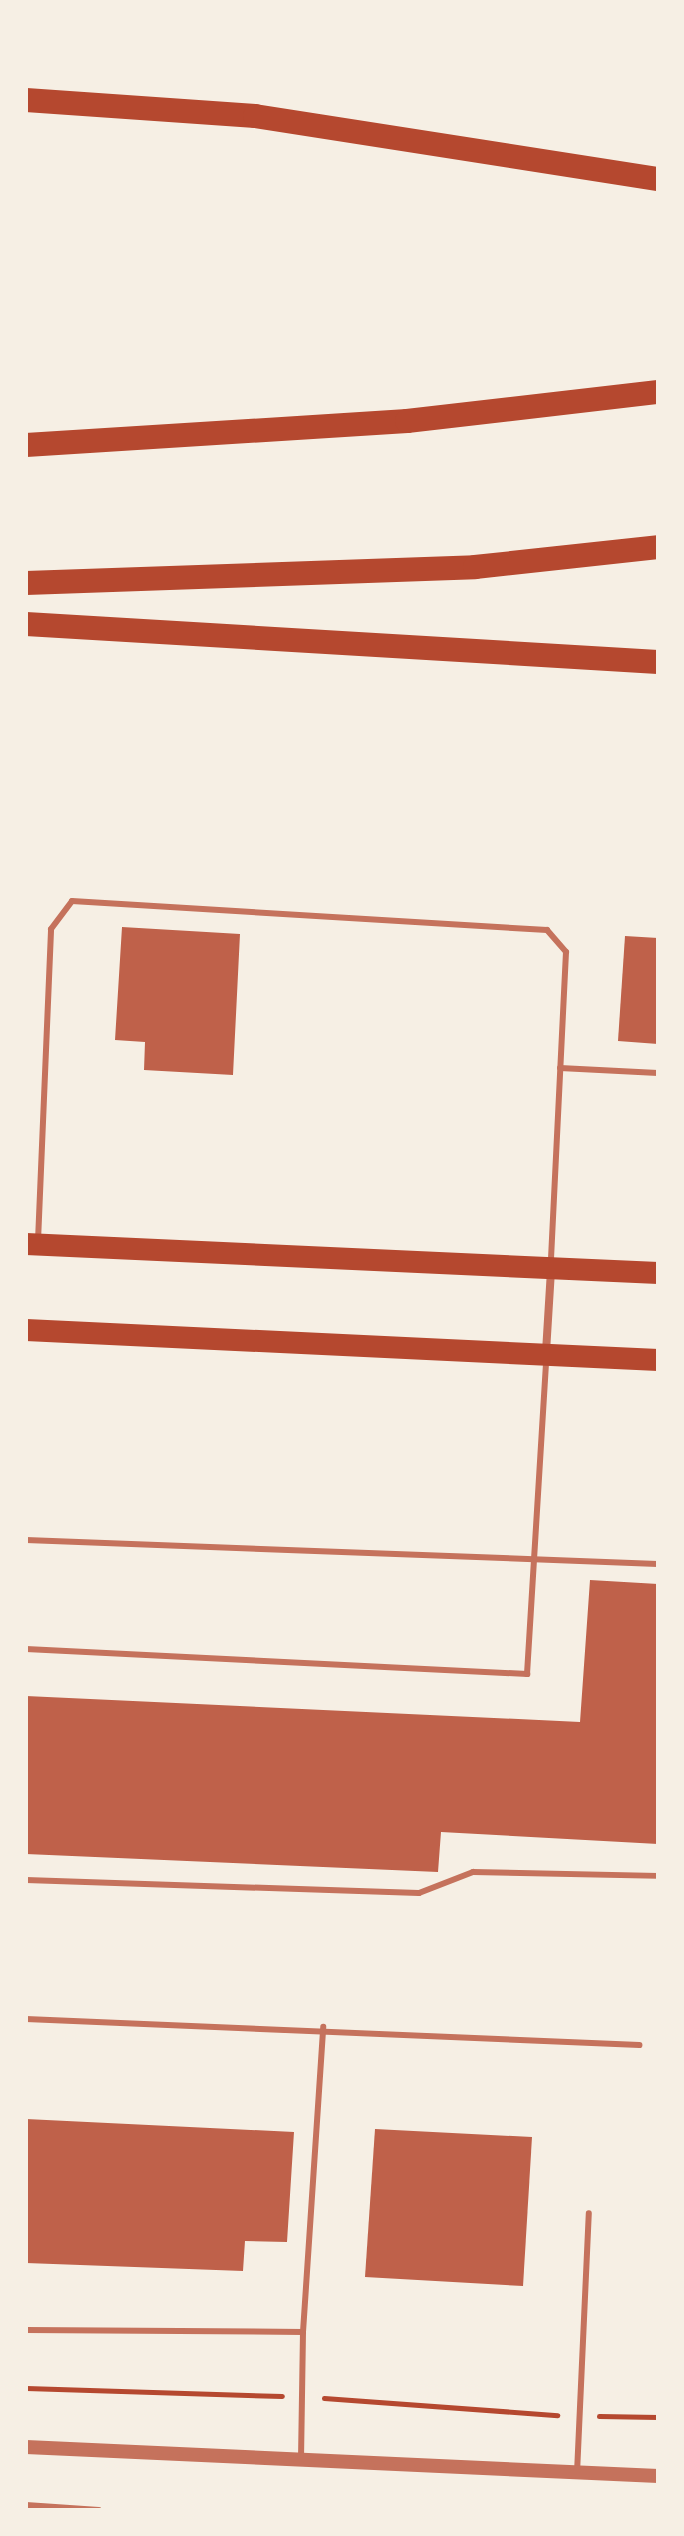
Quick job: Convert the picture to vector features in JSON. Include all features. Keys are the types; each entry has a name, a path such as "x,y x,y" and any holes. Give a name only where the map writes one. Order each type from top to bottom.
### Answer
{"highway":[{"path":"26,100 255,116 658,179"},
{"path":"26,445 407,421 658,392"},
{"path":"26,583 475,567 658,547"},
{"path":"26,624 658,662"},
{"path":"32,1244 658,1273"},
{"path":"26,1330 658,1360"}],"street":[{"path":"546,1353 551,1268"},
{"path":"26,2447 658,2476"}],"lane":[{"path":"32,1244 51,929 72,901 547,930 566,952 551,1268"},
{"path":"560,1068 658,1073"},
{"path":"26,1649 527,1674 546,1353"},
{"path":"26,1540 534,1562 658,1564"},
{"path":"26,1880 419,1893 473,1872 658,1876"},
{"path":"26,2019 323,2027 639,2045"},
{"path":"301,2460 303,2332 323,2027"},
{"path":"577,2473 589,2213"},
{"path":"26,2330 303,2332"},
{"path":"26,2505 99,2510"}],"path":[{"path":"26,2388 301,2397 658,2417"}],"building":[{"path":"122,927 240,934 233,1075 144,1070 145,1042 115,1040"},
{"path":"625,936 658,938 658,1044 618,1041"},
{"path":"590,1580 658,1584 658,1844 441,1832 438,1872 26,1854 26,1696 580,1722"},
{"path":"26,2119 294,2132 287,2242 245,2241 243,2271 26,2263"},
{"path":"375,2129 532,2137 523,2286 365,2277"}]}
